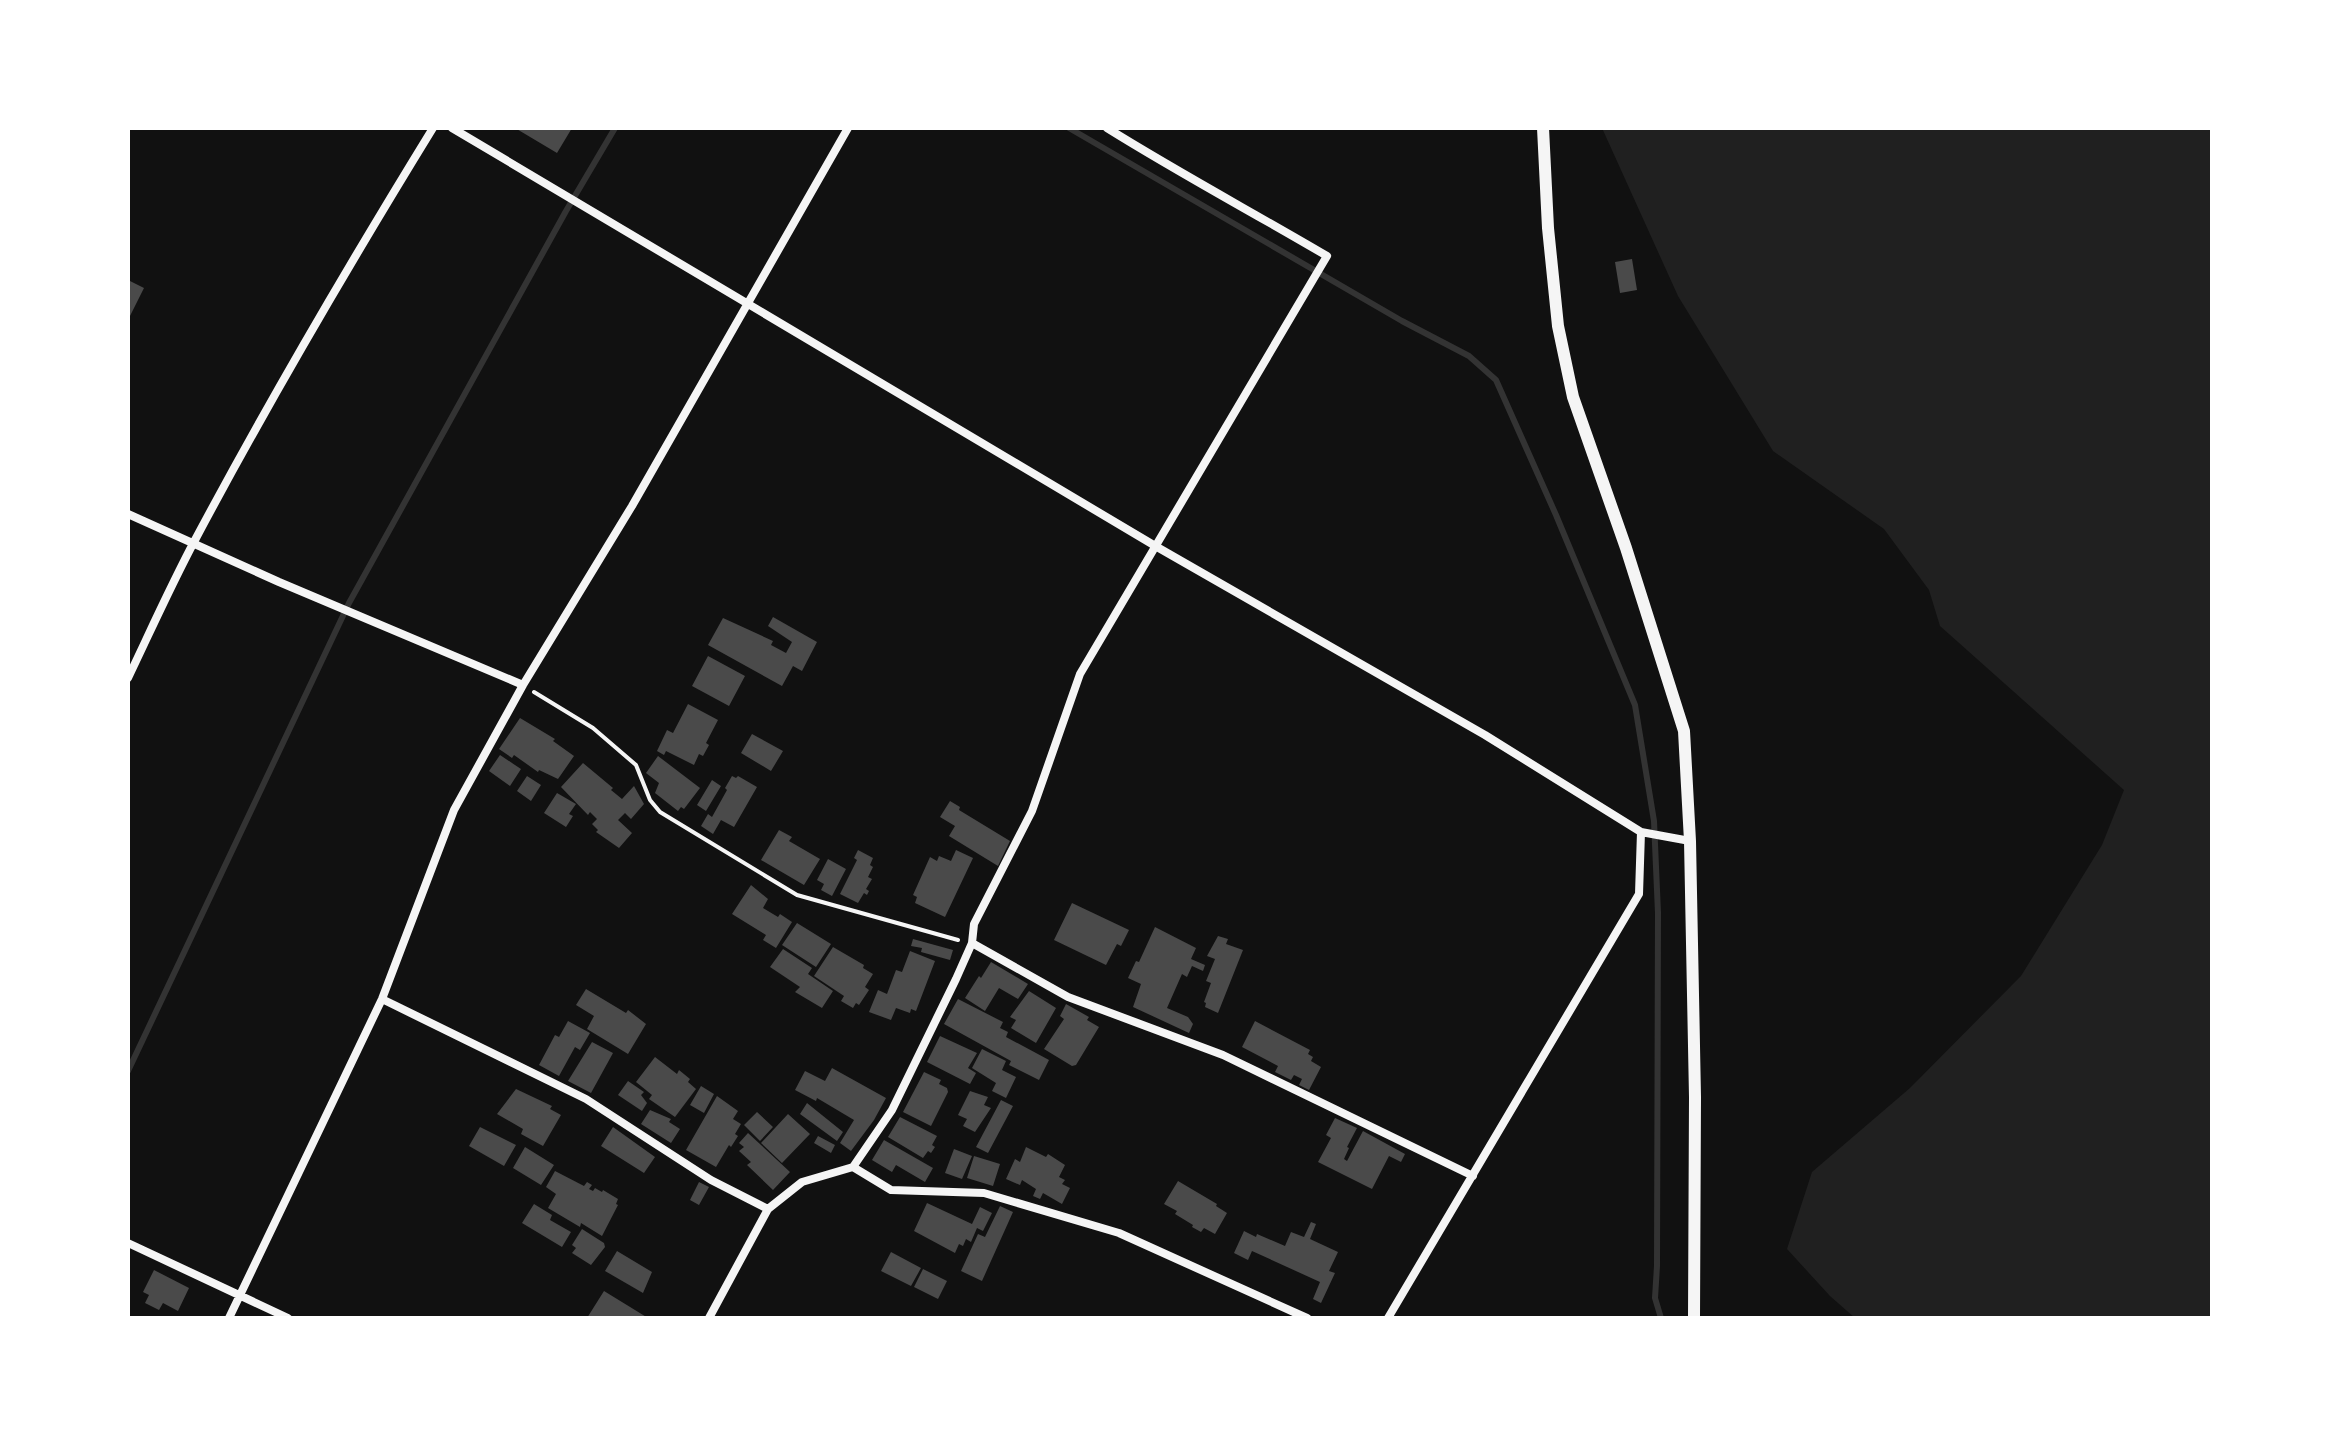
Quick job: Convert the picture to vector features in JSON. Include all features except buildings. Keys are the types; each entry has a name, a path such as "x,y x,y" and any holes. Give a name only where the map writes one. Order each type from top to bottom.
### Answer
{"street":[{"path":"128,678 193,543 376,220 433,128"},
{"path":"452,128 1157,547 1485,735 1641,832 1690,841"},
{"path":"229,1318 382,999 454,810 523,685 632,506 848,128"},
{"path":"709,1318 768,1209 802,1182 853,1167 892,1110 972,943 974,924 1032,811 1080,674 1327,256 1219,192 1174,170 1107,128"},
{"path":"1543,128 1548,228 1558,326 1573,397 1626,548 1684,731 1690,841 1695,1097 1694,1318"},
{"path":"128,514 523,685"},
{"path":"1388,1318 1639,894 1641,832"},
{"path":"972,943 1068,997 1223,1055 1473,1176"},
{"path":"382,999 586,1099 711,1180 768,1209"},
{"path":"853,1167 891,1190 984,1193 1119,1233 1307,1318"},
{"path":"128,1243 288,1318"}],"path":[{"path":"523,685 593,728 636,765 650,800 660,812 797,895 972,943"}],"shaded area":[{"path":"1602,128 2212,128 2212,1318 1855,1318 1787,1249 1812,1172 1910,1088 2021,976 2102,845 2124,790 1940,626 1929,590 1884,529 1773,451 1678,296"}],"waterway":[{"path":"128,1071 349,603 615,128"},
{"path":"1069,128 1402,321 1469,356 1496,380 1635,705 1654,821 1658,913 1655,1298 1661,1318"}]}
